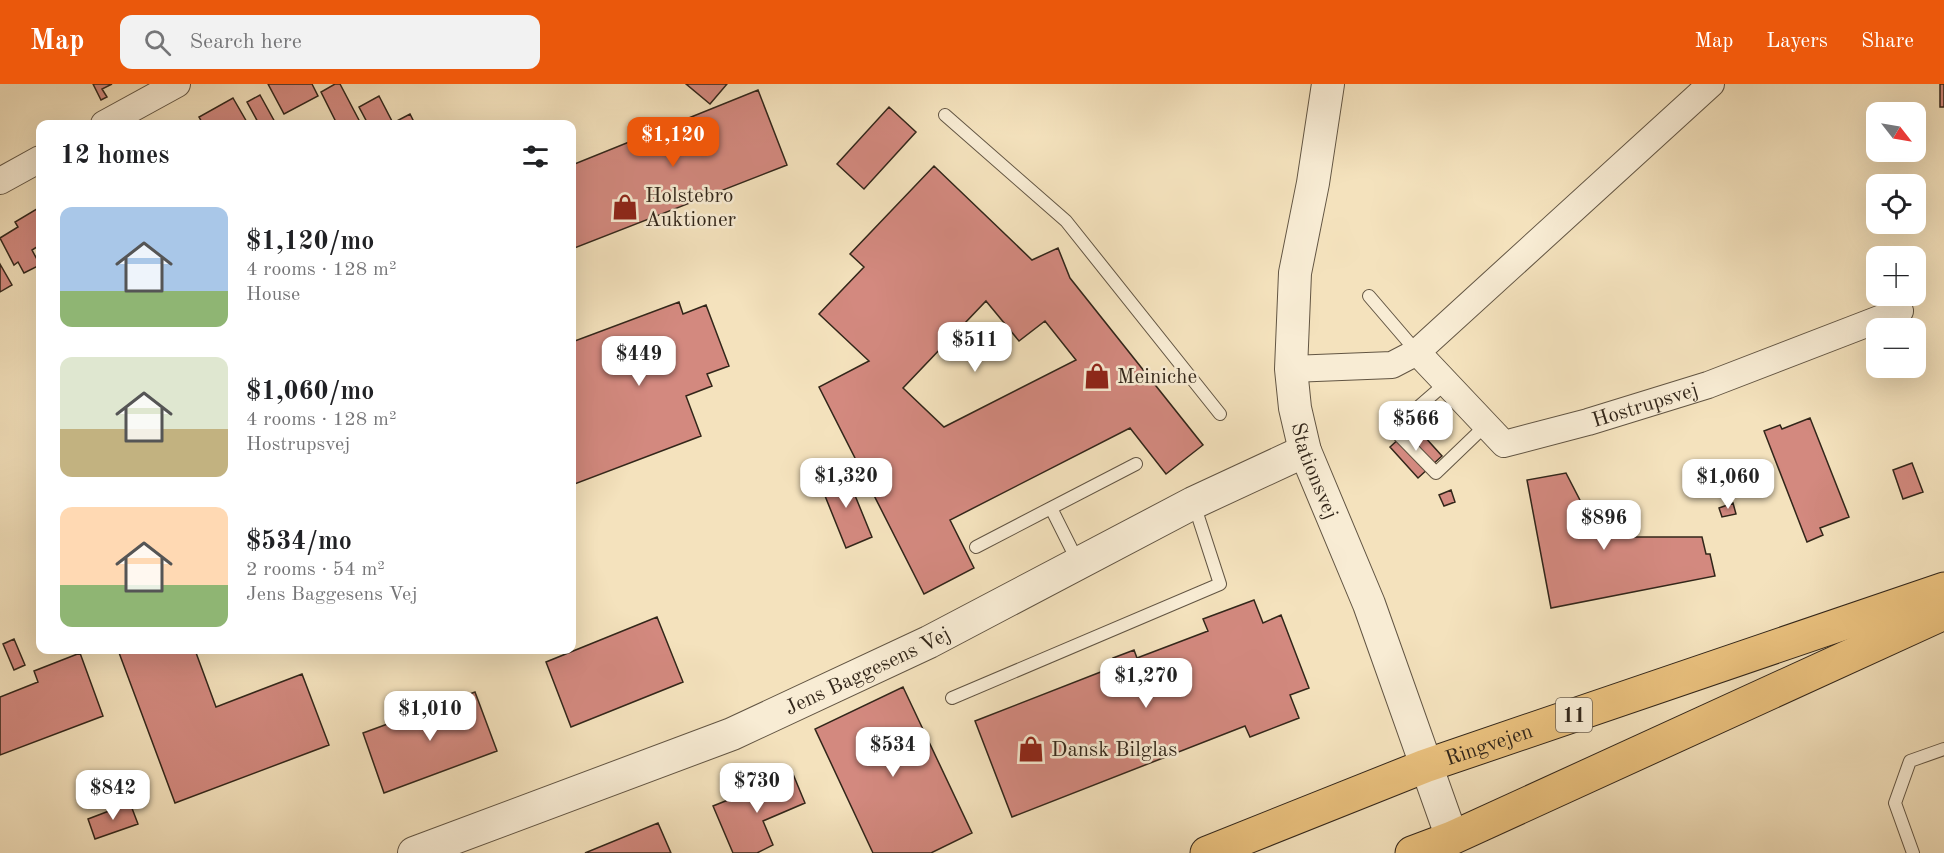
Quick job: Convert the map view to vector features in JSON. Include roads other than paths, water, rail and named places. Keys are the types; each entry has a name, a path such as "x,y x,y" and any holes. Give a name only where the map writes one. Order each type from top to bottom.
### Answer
{"main road":[{"name":"Ringvejen","path":"1207,853 1425,766 1944,589"},
{"path":"1412,853 1452,838 1944,613"}],"street":[{"path":"111,120 177,84"},
{"name":"Stationsvej","path":"1328,84 1313,183 1294,273 1292,369 1295,408 1305,451 1369,604 1452,838"},
{"path":"1292,369 1392,365 1417,352 1712,84"},
{"path":"0,181 36,161"},
{"name":"Hostrupsvej","path":"1417,352 1504,444 1588,422 1708,385 1900,311"},
{"name":"Jens Baggesens Vej","path":"414,853 732,734 929,642 1193,502 1305,451"}],"lane":[{"path":"945,115 1066,221 1220,414"},
{"path":"1369,296 1417,352"},
{"path":"1446,383 1393,429 1436,473 1486,425"},
{"path":"976,547 1137,464"},
{"path":"952,698 1220,584 1193,502"},
{"path":"1051,508 1079,563"},
{"path":"1913,853 1895,803 1910,761 1944,749"}],"place":[{"name":"Holstebro Auktioner","path":"625,207"},
{"name":"Meiniche","path":"1097,376"},
{"name":"Dansk Bilglas","path":"1031,749"}]}
